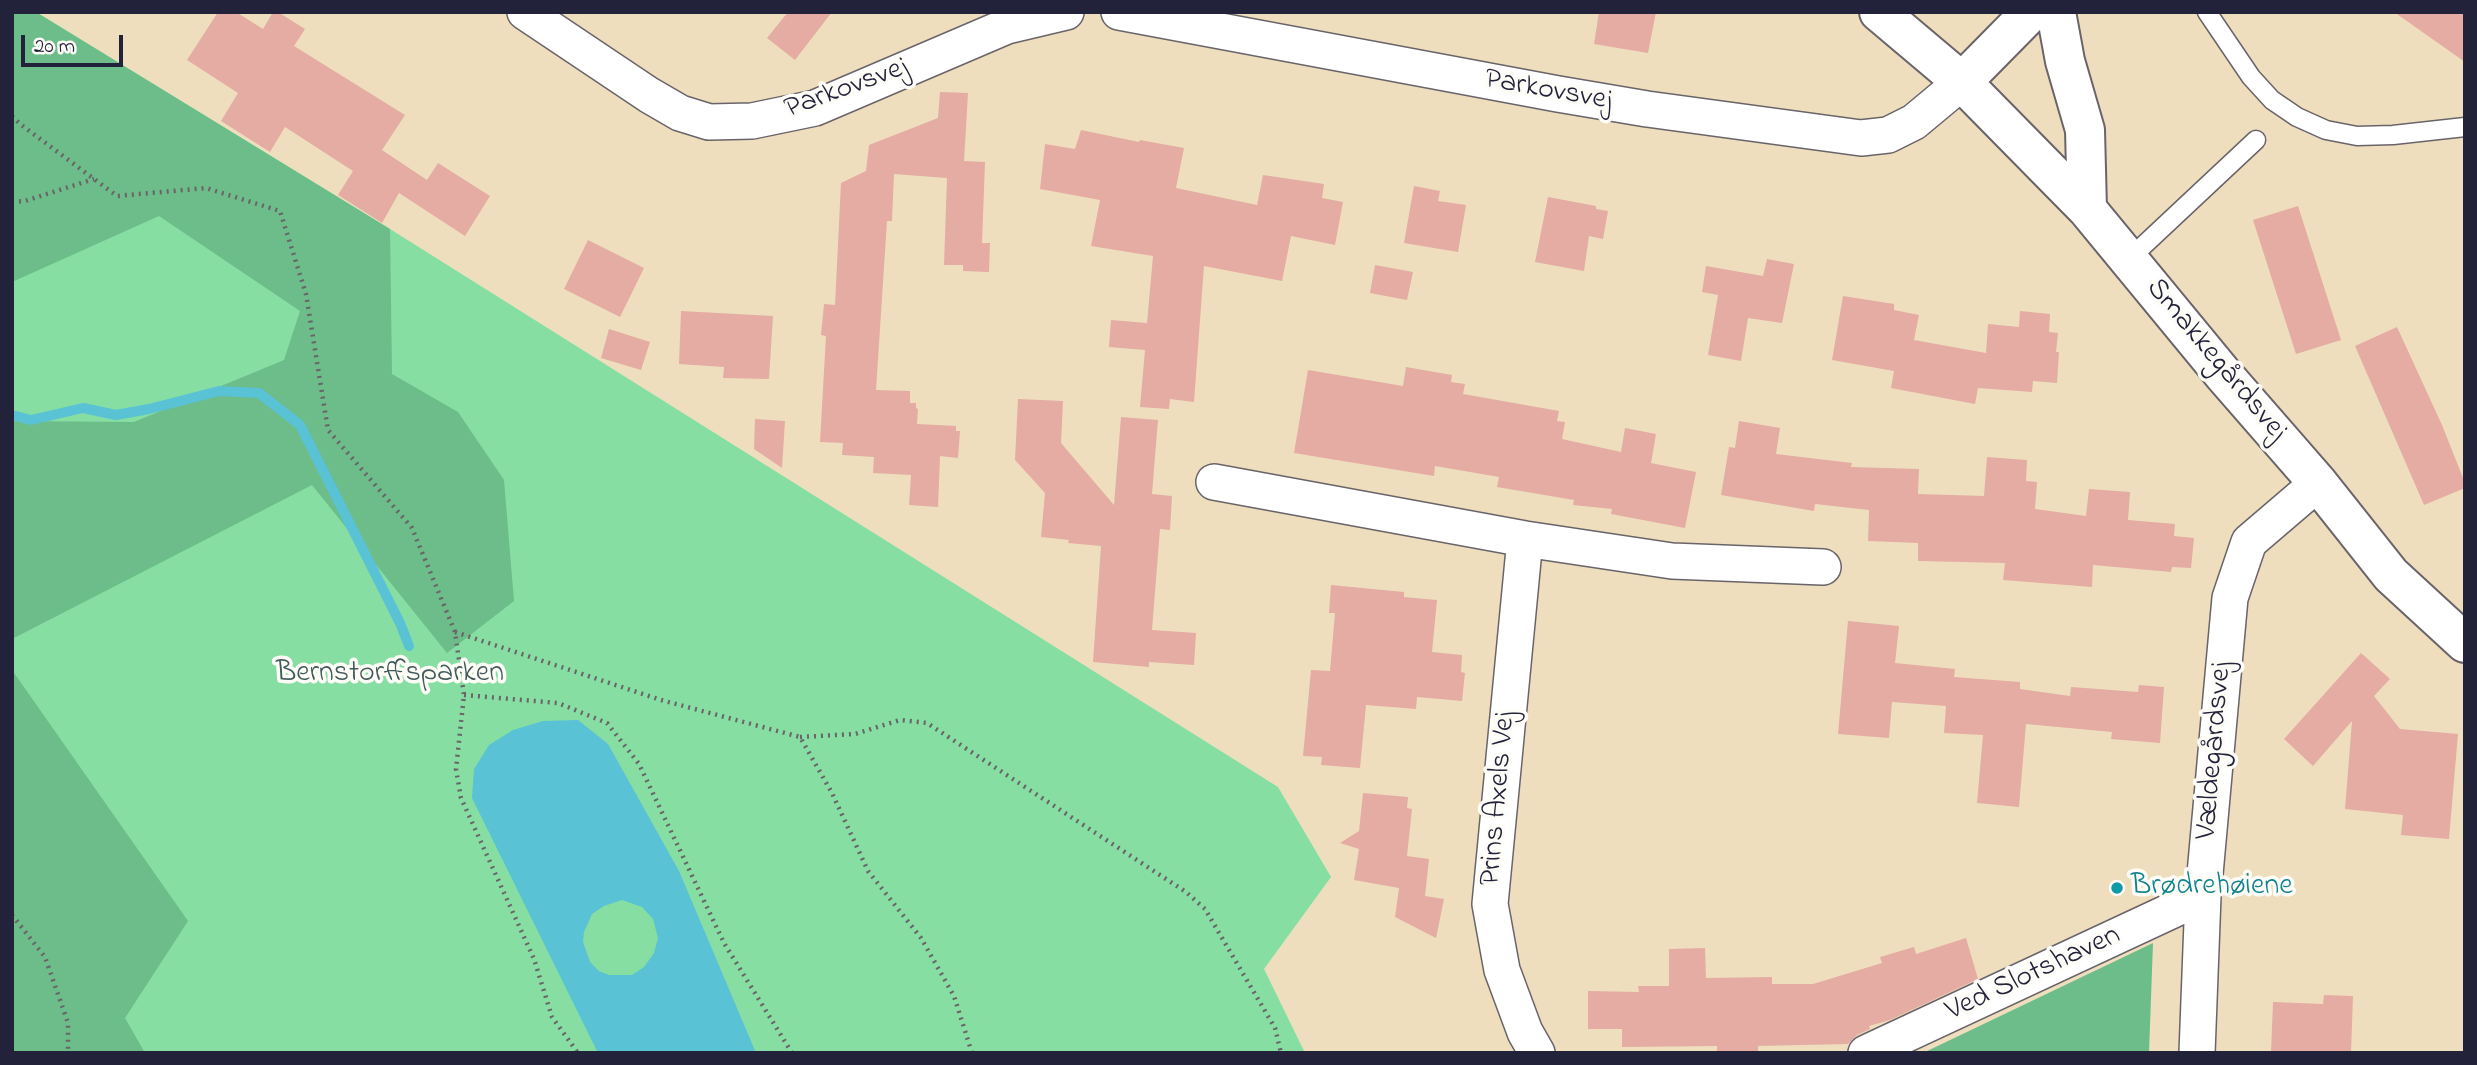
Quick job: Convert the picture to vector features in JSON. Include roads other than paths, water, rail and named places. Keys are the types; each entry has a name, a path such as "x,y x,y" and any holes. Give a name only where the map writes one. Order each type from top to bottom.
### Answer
{"street":[{"name":"Parkovsvej","path":"525,12 680,113 709,122 720,122 752,121 815,108 1007,26 1066,12"},
{"name":"Parkovsvej","path":"1119,12 1596,100 1861,138 1888,135 1914,122 1962,82"},
{"name":"Smakkegårdsvej","path":"1879,12 1962,82 2087,209 2223,374 2318,483 2391,575 2465,643"},
{"path":"1962,82 2031,12"},
{"path":"2056,12 2065,61 2085,130 2087,209"},
{"path":"1214,482 1525,538 1672,561 1823,567"},
{"name":"Vældegårdsvej","path":"2197,1053 2203,896 2230,598 2249,542 2318,483"},
{"name":"Prins Axels Vej","path":"1525,538 1490,904 1502,970 1525,1031 1537,1053"},
{"name":"Ved Slotshaven","path":"1866,1053 2203,896"}],"lane":[{"path":"2207,12 2251,76 2272,100 2297,117 2326,130 2357,136 2465,127"},
{"path":"2129,259 2256,140"}],"water":[{"path":"578,720 608,744 679,871 756,1053 598,1053 472,798 474,769 489,745 513,730 543,721","holes":["622,900 642,907 653,919 658,938 654,953 644,967 632,975 609,975 599,971 590,962 583,942 584,932 592,914 604,906"]}],"waterway":[{"path":"12,415 31,420 83,408 116,415 219,391 259,393 300,425 400,623 409,646"}],"place":[{"name":"Brødrehøiene","path":"2117,888"}],"park label":[{"name":"Bernstorffsparken","path":"390,675"}]}
